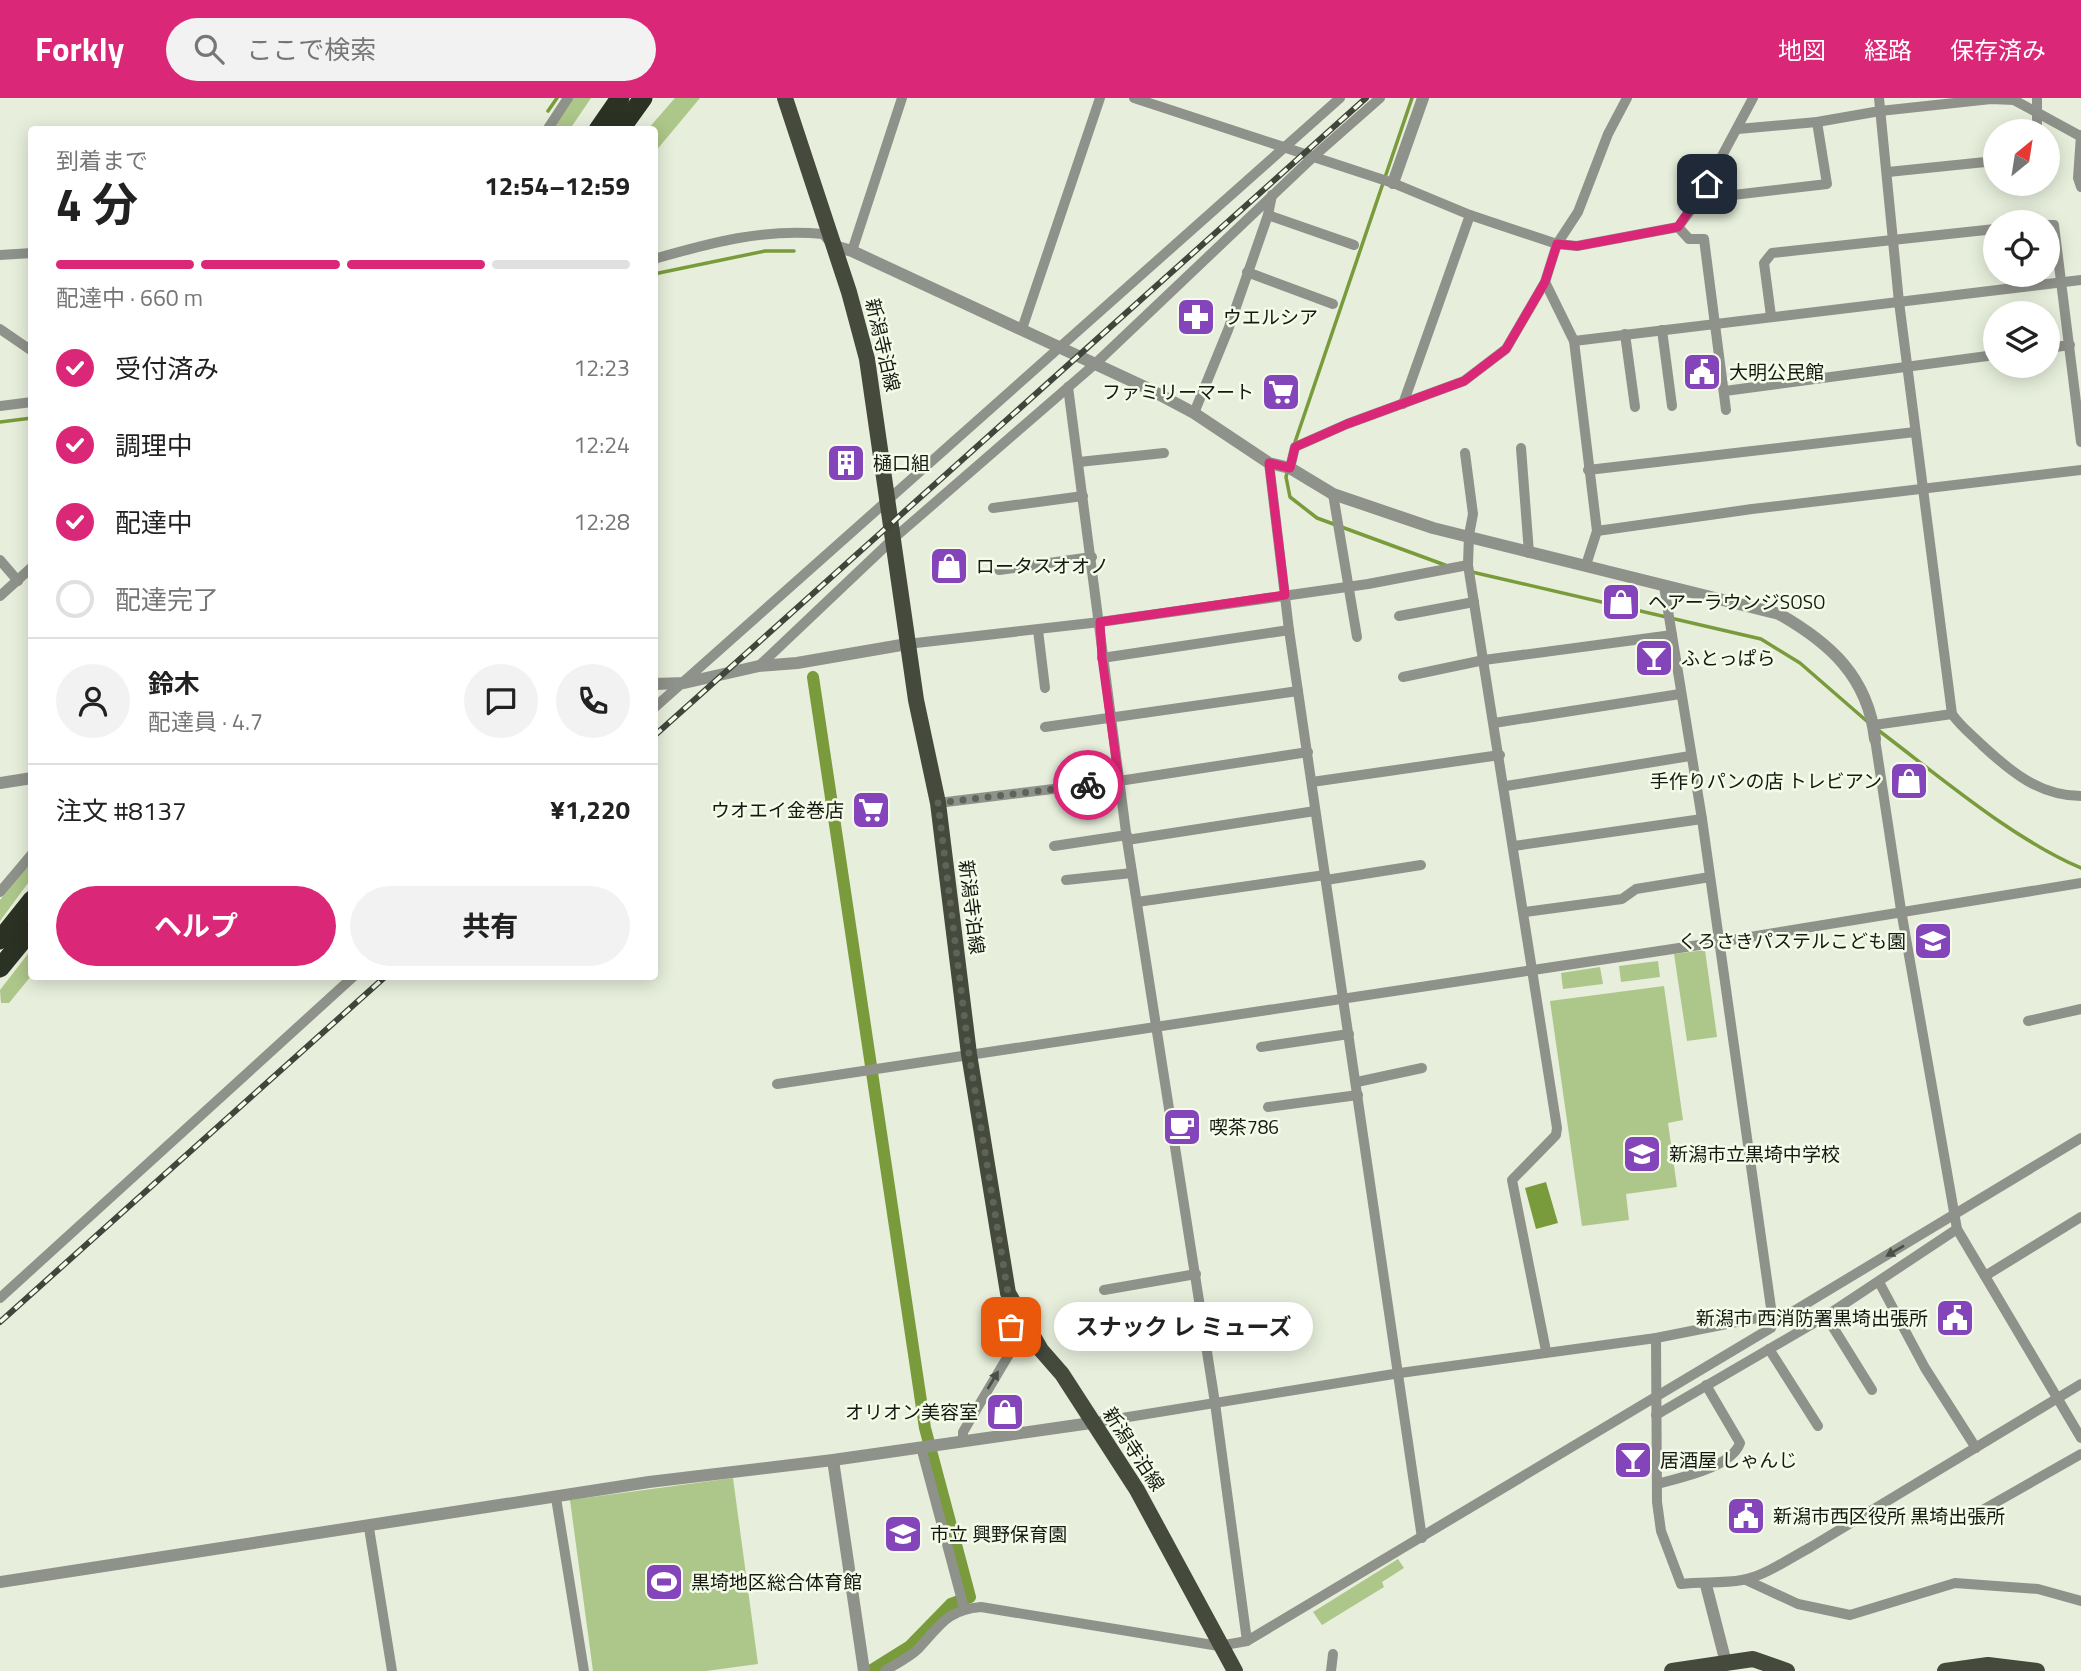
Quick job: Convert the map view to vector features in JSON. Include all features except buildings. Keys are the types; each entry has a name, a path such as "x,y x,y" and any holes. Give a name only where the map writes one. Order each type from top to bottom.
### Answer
{"highway":[{"path":"601,126 620,98"},
{"path":"623,126 643,98"},
{"path":"0,940 28,905"},
{"path":"0,968 28,934"}],"main road":[{"name":"新潟寺泊線","path":"785,98 834,246 867,359 907,644 938,803 969,1054 1008,1293 1041,1350 1062,1374 1091,1423 1137,1490 1219,1646 1235,1671"},
{"path":"1672,1671 1754,1659 1787,1671"},
{"path":"1945,1671 1988,1665 2037,1671"}],"street":[{"path":"550,126 568,98"},
{"path":"852,251 902,98"},
{"path":"1022,329 1100,98"},
{"path":"1134,98 1393,183 1470,215 1557,244 1577,246 1678,227 1699,199 1753,98"},
{"path":"658,705 1340,98"},
{"path":"759,666 893,539 1096,364 1272,195 1380,98"},
{"path":"1393,183 1423,98"},
{"path":"1290,468 1295,447 1347,424 1464,381 1506,349 1545,282 1557,244 1578,212 1608,134 1627,98"},
{"path":"1879,98 1899,302 1952,714 1960,726 2021,778 2046,791 2081,796"},
{"path":"2036,119 2037,98"},
{"path":"1738,129 1817,122 1880,111 1975,100 2014,100 2081,135 2078,178 2081,187"},
{"path":"1699,199 1827,184 1817,122"},
{"path":"1888,172 1983,162"},
{"path":"1194,413 1228,330 1268,215 1272,195"},
{"path":"1268,215 1354,245"},
{"path":"1403,404 1470,215"},
{"path":"1678,227 1689,239 1703,239 1726,410"},
{"path":"1770,316 1764,263 1772,253 1983,230"},
{"path":"658,258 722,239 768,233 823,234 834,246 852,251 1060,346 1194,413 1269,463 1290,468 1332,494 1433,528 1779,614 1815,635 1845,664 1874,725 1900,910 1957,1229 2081,1438"},
{"path":"0,255 28,253"},
{"path":"2060,268 2081,442"},
{"path":"1247,272 1334,304"},
{"path":"1574,341 2081,280"},
{"path":"1545,282 1574,341 1597,531 1586,565"},
{"path":"0,329 28,348"},
{"path":"1662,330 1672,406"},
{"path":"1625,334 1635,407"},
{"path":"2060,346 2070,345"},
{"path":"1725,391 1983,357"},
{"path":"1068,387 1127,838 1196,1274 1247,1641"},
{"path":"0,406 28,402"},
{"path":"1588,470 1915,432"},
{"path":"1521,448 1529,553"},
{"path":"1079,462 1164,453"},
{"path":"1465,453 1473,514 1468,565 1506,786 1557,1128 1556,1135 1512,1180 1546,1352"},
{"path":"1269,463 1289,630 1400,1373 1422,1538"},
{"path":"1597,531 2081,470"},
{"path":"1332,494 1357,637"},
{"path":"993,508 1083,496"},
{"path":"999,570 1091,557"},
{"path":"0,560 18,581"},
{"path":"658,684 684,683 759,666 797,663 907,644 1100,622 1468,565"},
{"path":"0,596 28,571"},
{"path":"885,1671 915,1651 947,1616 964,1608 981,1607 1219,1646 1247,1641 1771,1328 1772,1315 1702,819 1664,586"},
{"path":"1399,616 1474,602"},
{"path":"1038,630 1045,688"},
{"path":"1102,658 1289,630"},
{"path":"1403,677 1483,660 1672,635"},
{"path":"1045,727 1298,691"},
{"path":"1494,723 1680,694"},
{"path":"1874,725 1952,714"},
{"path":"938,803 1119,781 1308,752"},
{"path":"1312,782 1500,755"},
{"path":"1506,786 1690,756"},
{"path":"0,783 28,779"},
{"path":"1054,846 1315,811"},
{"path":"1514,846 1702,819"},
{"path":"0,892 28,859"},
{"path":"1137,902 1421,865"},
{"path":"1066,880 1132,873"},
{"path":"1525,912 1622,899 1636,889 1710,877"},
{"path":"777,1084 1534,971 2081,883"},
{"path":"0,1298 350,980"},
{"path":"2028,1021 2081,1009"},
{"path":"1261,1047 1349,1034"},
{"path":"1357,1082 1422,1068"},
{"path":"1268,1107 1358,1095"},
{"path":"0,1583 369,1528 649,1482 833,1460 1091,1423 1400,1373 1656,1338 1772,1315 1779,1320 2081,1138"},
{"path":"1985,1276 2081,1217"},
{"path":"1656,1415 1826,1316 1957,1229"},
{"path":"1104,1290 1196,1274"},
{"path":"1879,1282 1926,1368 1976,1448"},
{"path":"963,1440 963,1432 1011,1352 1008,1293"},
{"path":"1826,1316 1872,1390"},
{"path":"1656,1338 1657,1484 1661,1531 1681,1584 1706,1585 1745,1580 1811,1547 2081,1384"},
{"path":"1769,1349 1818,1426"},
{"path":"1657,1484 1707,1470 1738,1450 1740,1443 1706,1385"},
{"path":"921,1447 964,1608"},
{"path":"1979,1512 2081,1454"},
{"path":"833,1460 864,1671"},
{"path":"556,1498 584,1671"},
{"path":"369,1528 392,1671"},
{"path":"1745,1580 1798,1604 1850,1615 1955,1583 1985,1583 2038,1589 2081,1601"},
{"path":"1706,1585 1726,1662"},
{"path":"1331,1671 1333,1654"}],"shaded area":[{"path":"573,98 591,98 572,126 555,126"},
{"path":"675,98 700,98 658,148 658,126 651,126"},
{"path":"28,865 28,883 0,921 0,900"},
{"path":"1705,950 1717,1037 1687,1041 1674,954"},
{"path":"28,954 28,980 9,1003 1,1003 0,990"},
{"path":"1658,961 1660,977 1621,982 1619,966"},
{"path":"1600,967 1603,984 1563,989 1561,973"},
{"path":"1664,986 1683,1120 1668,1123 1677,1187 1626,1194 1629,1220 1582,1226 1550,1001"},
{"path":"1546,1182 1558,1223 1536,1229 1525,1188"},
{"name":"黒埼地区総合体育館","path":"733,1478 758,1664 706,1671 593,1671 570,1500"},
{"path":"1398,1559 1404,1568 1382,1582 1384,1587 1322,1625 1313,1612"}],"waterway":[{"path":"548,111 557,98"},
{"path":"1294,445 1412,98"},
{"path":"658,273 765,251 794,251"},
{"path":"0,422 28,418"},
{"path":"1288,469 1286,477 1290,497 1317,518 1445,565"},
{"path":"1472,572 1761,639 1800,663 1869,723"},
{"path":"813,677 925,1428 970,1597 951,1604 910,1646 870,1671"},
{"path":"1878,730 2002,823 2081,868"}],"railway":[{"path":"658,732 1366,98"},
{"path":"0,1322 382,980"}],"way so far":[{"path":"1011,1327 1008,1293 969,1054 938,803 1088,785"}],"place":[{"name":"ウエルシア","path":"1196,317"},
{"name":"大明公民館","path":"1702,372"},
{"name":"ファミリーマート","path":"1281,392"},
{"name":"樋口組","path":"846,463"},
{"name":"ロータスオオノ","path":"949,566"},
{"name":"ヘアーラウンジSOSO","path":"1621,602"},
{"name":"ふとっぱら","path":"1654,658"},
{"name":"手作りパンの店 トレビアン","path":"1909,781"},
{"name":"ウオエイ金巻店","path":"871,810"},
{"name":"くろさきパステルこども園","path":"1933,941"},
{"name":"喫茶786","path":"1182,1127"},
{"name":"新潟市立黒埼中学校","path":"1642,1154"},
{"name":"新潟市 西消防署黒埼出張所","path":"1955,1318"},
{"name":"スナック レ ミューズ","path":"1011,1327"},
{"name":"オリオン美容室","path":"1005,1412"},
{"name":"居酒屋 しゃんじ","path":"1633,1460"},
{"name":"新潟市西区役所 黒埼出張所","path":"1746,1516"},
{"name":"市立 興野保育園","path":"903,1534"},
{"name":"黒埼地区総合体育館","path":"664,1582"}],"route":[{"path":"1088,785 1119,781 1102,658 1100,622 1285,595 1269,463 1290,468 1295,447 1347,424 1464,381 1506,349 1545,282 1557,244 1577,246 1678,227 1707,184"}]}
